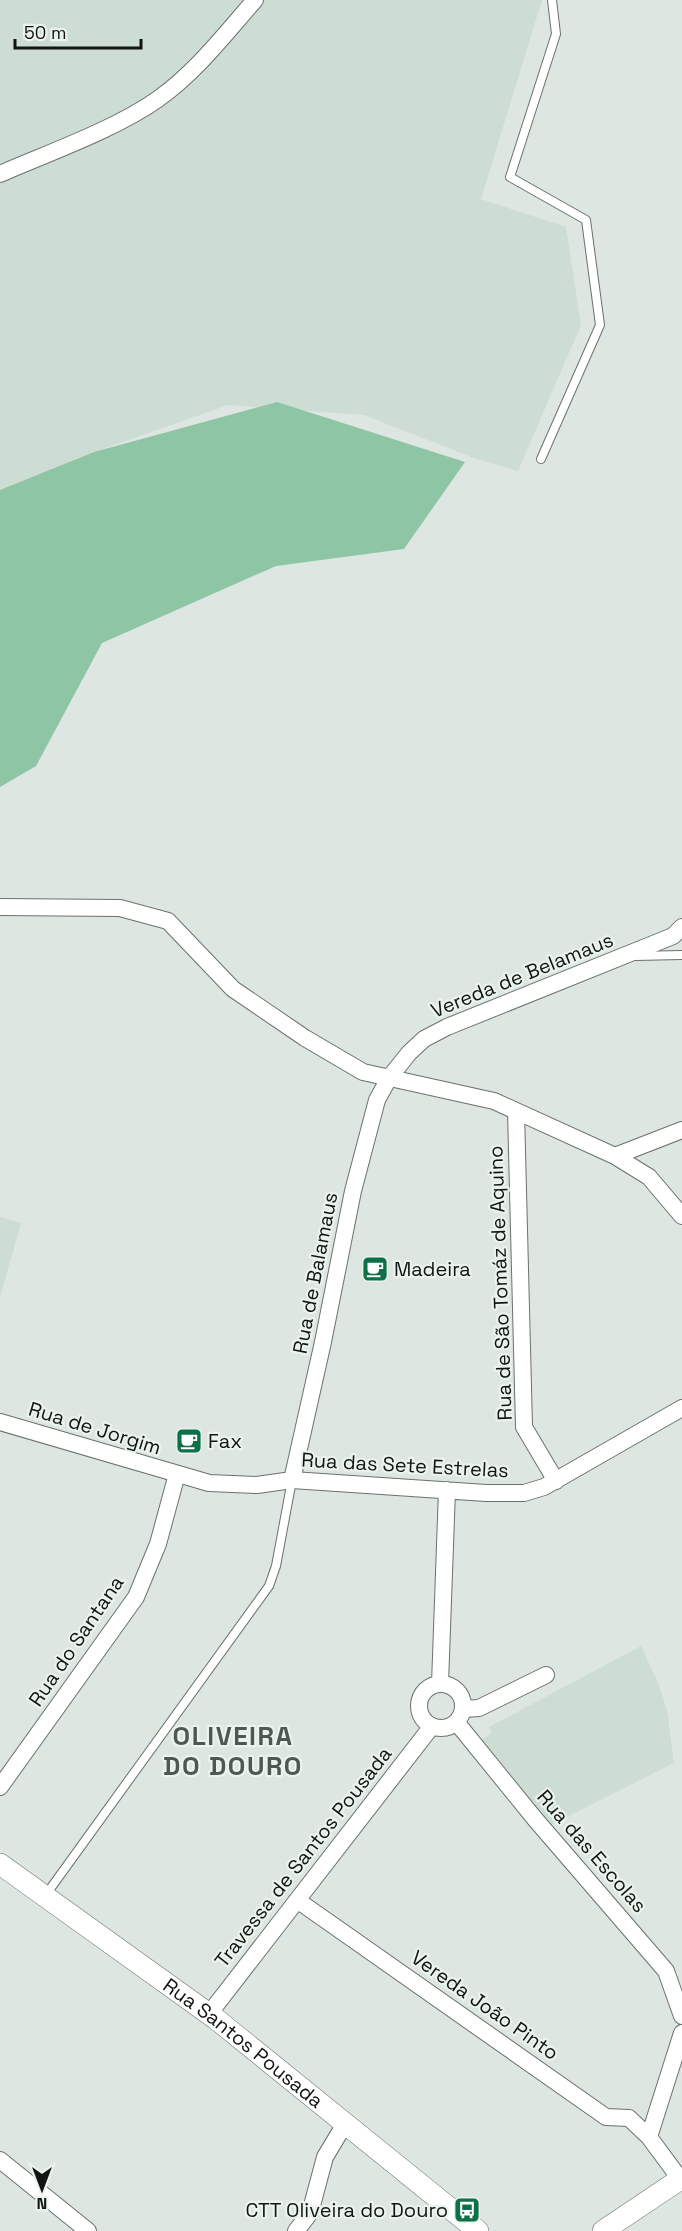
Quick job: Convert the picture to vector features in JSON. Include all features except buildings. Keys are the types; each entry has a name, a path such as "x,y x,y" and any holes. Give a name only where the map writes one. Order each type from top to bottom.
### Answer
{"street":[{"path":"0,174 98,131 157,99 195,68 255,0"},
{"path":"0,907 120,908 168,921 233,989 305,1038 363,1072 494,1101 615,1156 649,1177 682,1216"},
{"name":"Vereda de Belamaus","path":"389,1078 424,1040 447,1027 673,936 682,927"},
{"name":"Rua de Balamaus","path":"292,1480 323,1342 353,1191 377,1100 389,1078"},
{"name":"Rua de São Tomáz de Aquino","path":"516,1111 524,1427 556,1481"},
{"path":"615,1156 682,1130"},
{"name":"Rua das Sete Estrelas","path":"177,1474 209,1483 256,1485 292,1480 524,1493 556,1481 682,1408"},
{"name":"Rua de Jorgim","path":"0,1422 177,1474"},
{"name":"Rua do Santana","path":"0,1787 136,1597 158,1544 177,1474"},
{"path":"440,1684 447,1490"},
{"path":"460,1716 458,1691 440,1684 426,1689 419,1702 421,1716 432,1726 445,1728 460,1716 546,1675"},
{"name":"Rua das Escolas","path":"460,1716 666,1971 680,2010"},
{"name":"Travessa de Santos Pousada","path":"210,2014 432,1726"},
{"name":"Rua Santos Pousada","path":"0,1864 210,2014 478,2231"},
{"name":"Vereda João Pinto","path":"297,1900 606,2116 629,2118 649,2137"},
{"path":"603,2231 681,2178 649,2137 682,2033"},
{"path":"296,2231 310,2213 325,2157 346,2122"},
{"path":"0,2160 88,2231"}],"lane":[{"path":"541,459 600,325 586,220 510,177 556,34 552,0"},
{"path":"625,956 658,958 682,955"},
{"path":"44,1896 269,1586 276,1566 292,1480"}],"shaded area":[{"path":"0,0 542,0 481,199 566,227 581,325 518,471 474,458 364,415 228,405 75,459 21,552 0,556"},
{"path":"0,1217 21,1223 0,1297"},
{"path":"641,1646 658,1683 667,1710 674,1763 549,1826 478,1742 492,1733 489,1727"}],"green space":[{"path":"277,402 465,462 404,549 276,566 102,643 36,766 0,787 0,490 94,452"}],"place":[{"name":"Madeira","path":"375,1269"},
{"name":"Fax","path":"189,1441"},
{"name":"CTT Oliveira do Douro","path":"467,2210"}],"district":[{"name":"OLIVEIRA DO DOURO","path":"233,1750"}]}
